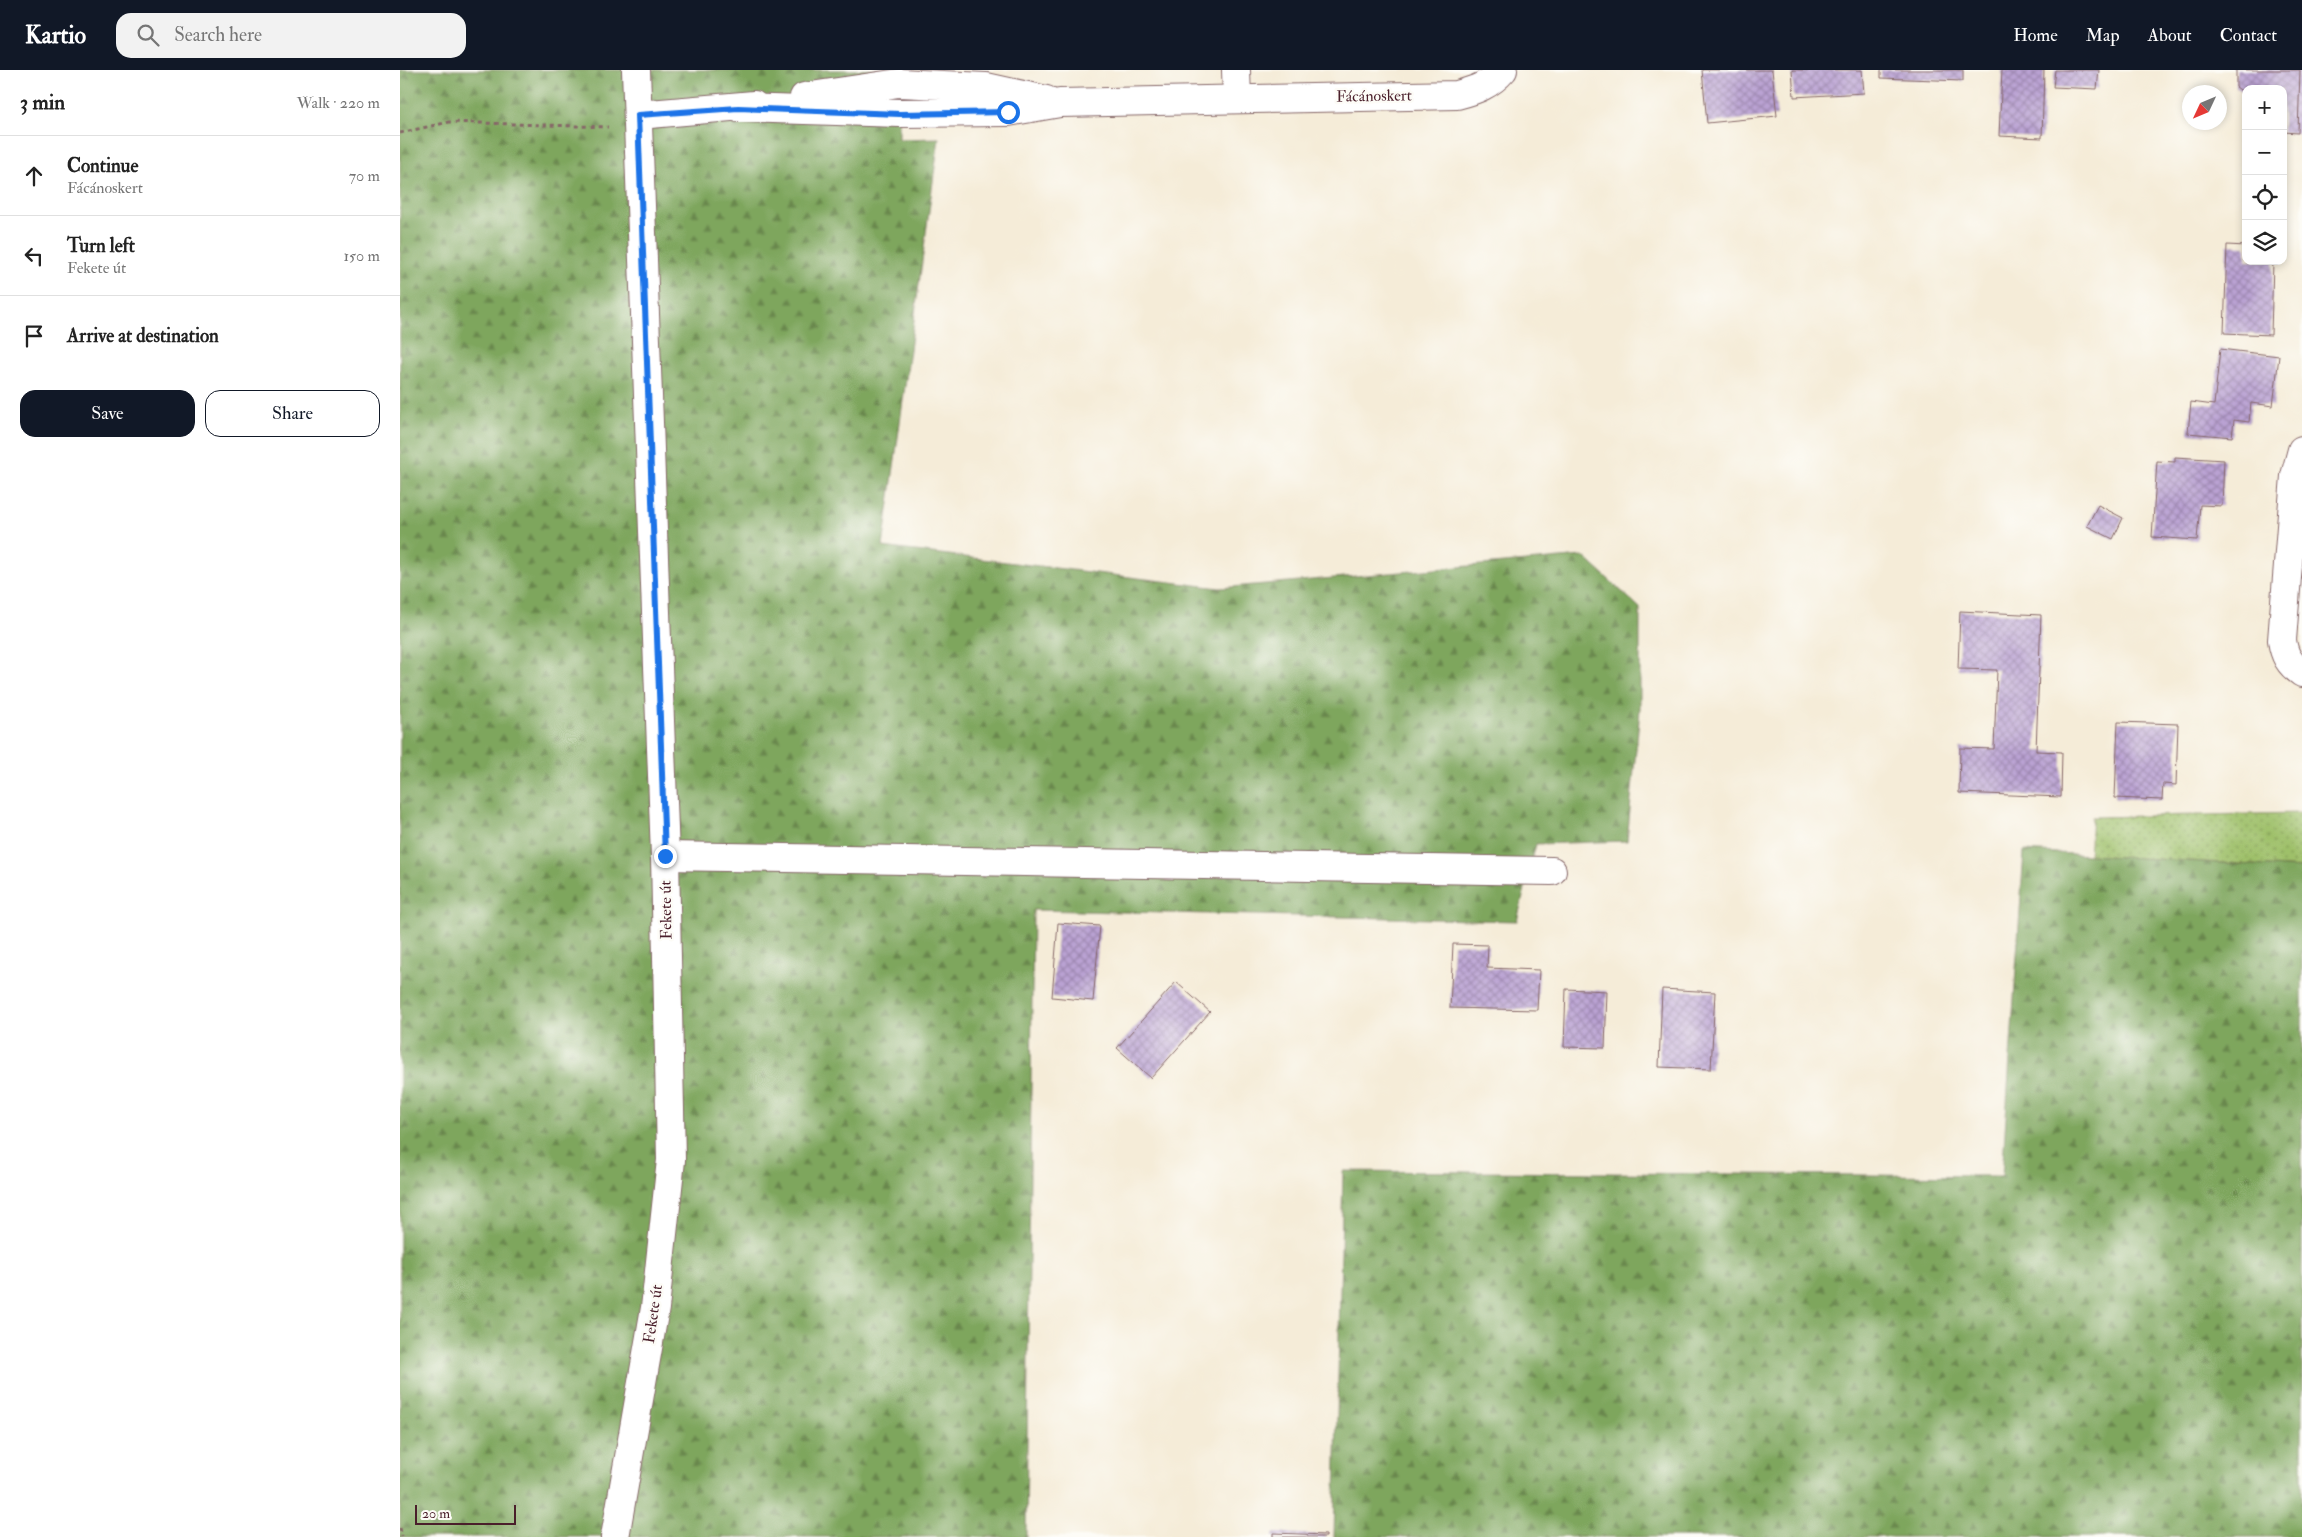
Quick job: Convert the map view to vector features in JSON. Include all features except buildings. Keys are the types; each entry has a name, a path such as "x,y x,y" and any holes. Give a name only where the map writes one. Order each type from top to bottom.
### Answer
{"street":[{"name":"Fekete út","path":"615,1537 655,1308 671,1160 665,856 636,70"},
{"path":"1236,70 1237,98"},
{"name":"Fácánoskert","path":"638,122 899,83 986,87 1060,103 1457,95 1479,90 1496,78 1503,70"},
{"path":"2302,450 2295,476 2282,640 2284,653 2292,666 2302,672"},
{"path":"665,856 1552,871"}],"path":[{"path":"400,133 449,122 638,122"},
{"path":"400,1528 402,1537"}],"green space":[{"path":"400,70 899,70 899,139 939,138 883,547 1220,588 1583,556 1640,608 1640,709 1627,841 1536,844 1517,921 1033,910 1026,1537 400,1537"},
{"path":"2302,813 2302,868 2089,855 2092,817"},
{"path":"2024,851 2302,868 2302,1537 1334,1537 1343,1171 2002,1176"}],"route":[{"path":"665,856 638,115 738,108 900,114 1008,112"}]}
